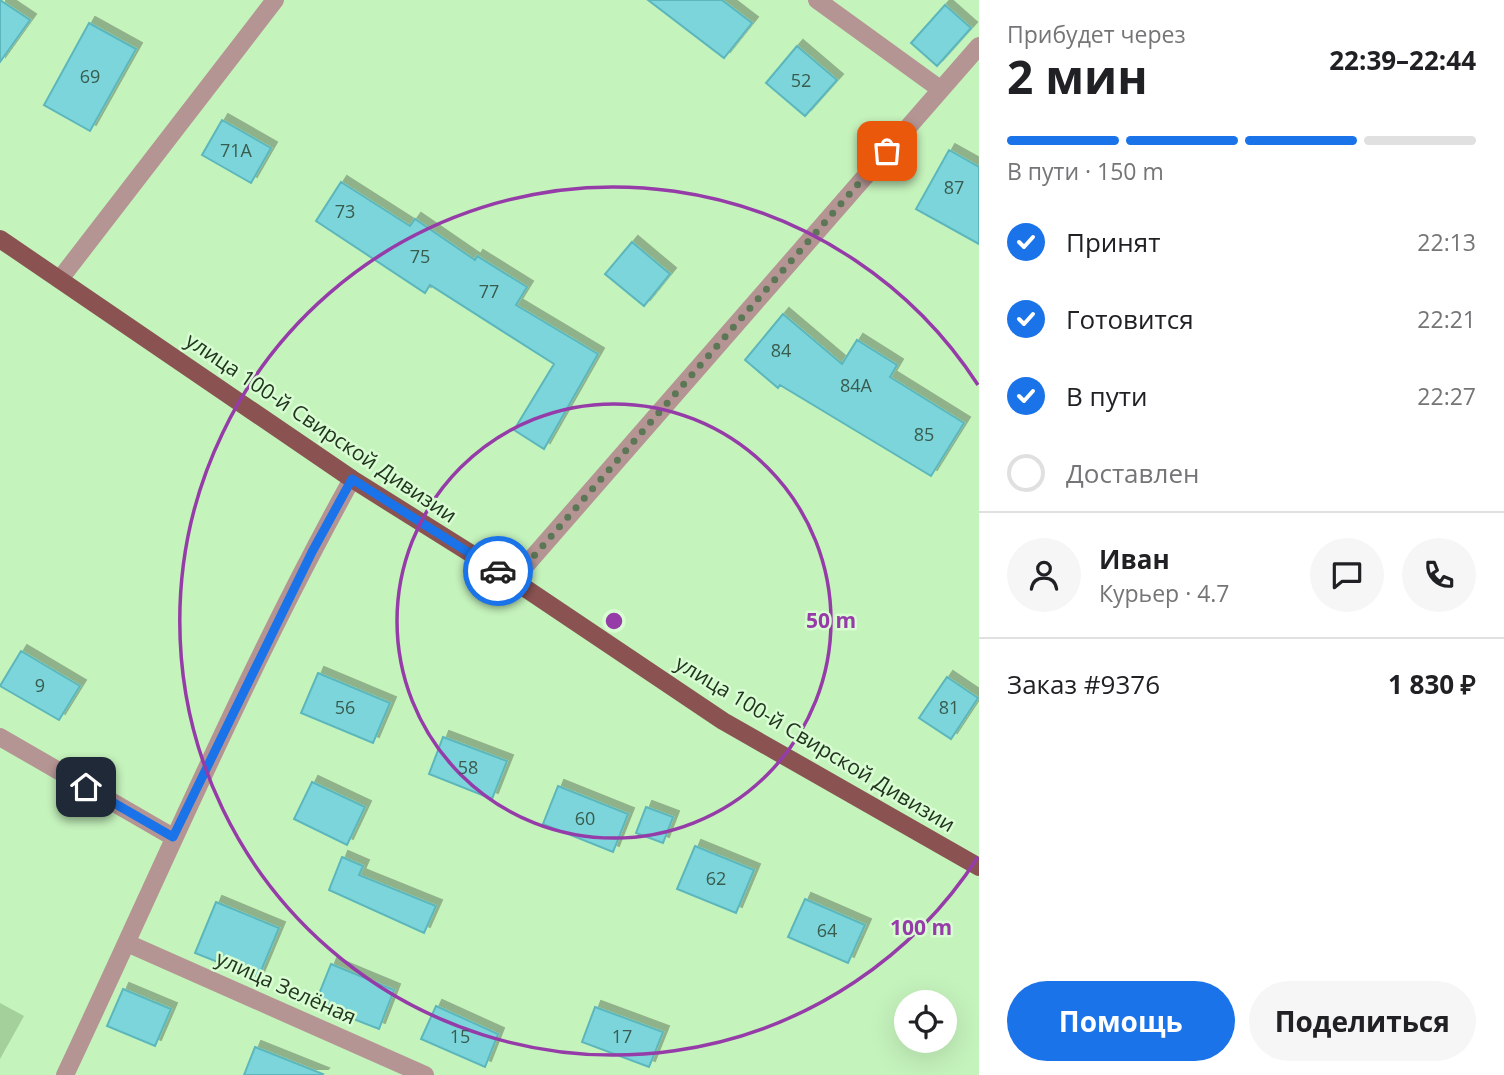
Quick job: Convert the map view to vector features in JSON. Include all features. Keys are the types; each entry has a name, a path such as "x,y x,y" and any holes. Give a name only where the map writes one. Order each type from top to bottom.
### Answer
{"main road":[{"name":"улица 100-й Свирской Дивизии","path":"0,239 352,479 513,580 723,721 979,867"}],"street":[{"path":"60,279 275,0"},
{"path":"817,0 940,89"},
{"path":"513,580 979,46"},
{"path":"65,1075 173,837 312,552 352,479"},
{"path":"0,737 173,837"},
{"name":"улица Зелёная","path":"127,943 425,1075"}],"green space":[{"path":"0,1003 24,1016 0,1059"}],"building":[{"path":"0,0 30,20 0,62"},
{"path":"648,0 722,0 752,23 724,58"},
{"path":"945,5 971,28 937,66 911,43"},
{"path":"89,23 136,49 90,131 44,105"},
{"path":"797,46 837,80 805,116 766,83"},
{"path":"222,120 271,148 251,183 202,155"},
{"path":"949,150 979,167 979,244 916,209"},
{"path":"341,182 410,226 415,219 475,260 477,256 527,287 516,305 598,354 544,449 514,430 554,364 430,285 425,293 316,221"},
{"path":"632,242 670,274 644,306 605,274"},
{"path":"783,314 842,364 857,340 897,365 890,377 964,423 931,476 780,385 778,388 745,360"},
{"path":"21,651 80,686 59,720 0,686"},
{"path":"318,673 390,703 373,743 301,713"},
{"path":"947,677 978,698 951,739 919,718"},
{"path":"443,737 507,761 492,799 429,774"},
{"path":"312,782 365,807 347,845 294,819"},
{"path":"558,786 628,814 613,852 543,824"},
{"path":"646,807 673,817 663,843 636,833"},
{"path":"695,846 754,870 736,913 677,889"},
{"path":"342,857 363,866 359,875 436,906 424,933 329,890"},
{"path":"805,899 865,925 848,963 788,937"},
{"path":"216,902 279,928 258,978 195,953"},
{"path":"331,964 394,990 379,1029 315,1004"},
{"path":"123,989 171,1009 155,1046 107,1026"},
{"path":"436,1006 498,1034 485,1067 421,1039"},
{"path":"595,1007 663,1032 649,1067 582,1042"},
{"path":"255,1047 323,1074 244,1075"}],"way so far":[{"path":"498,571 513,580 887,151"}],"route":[{"path":"86,787 173,837 312,552 352,479 498,571"}]}
